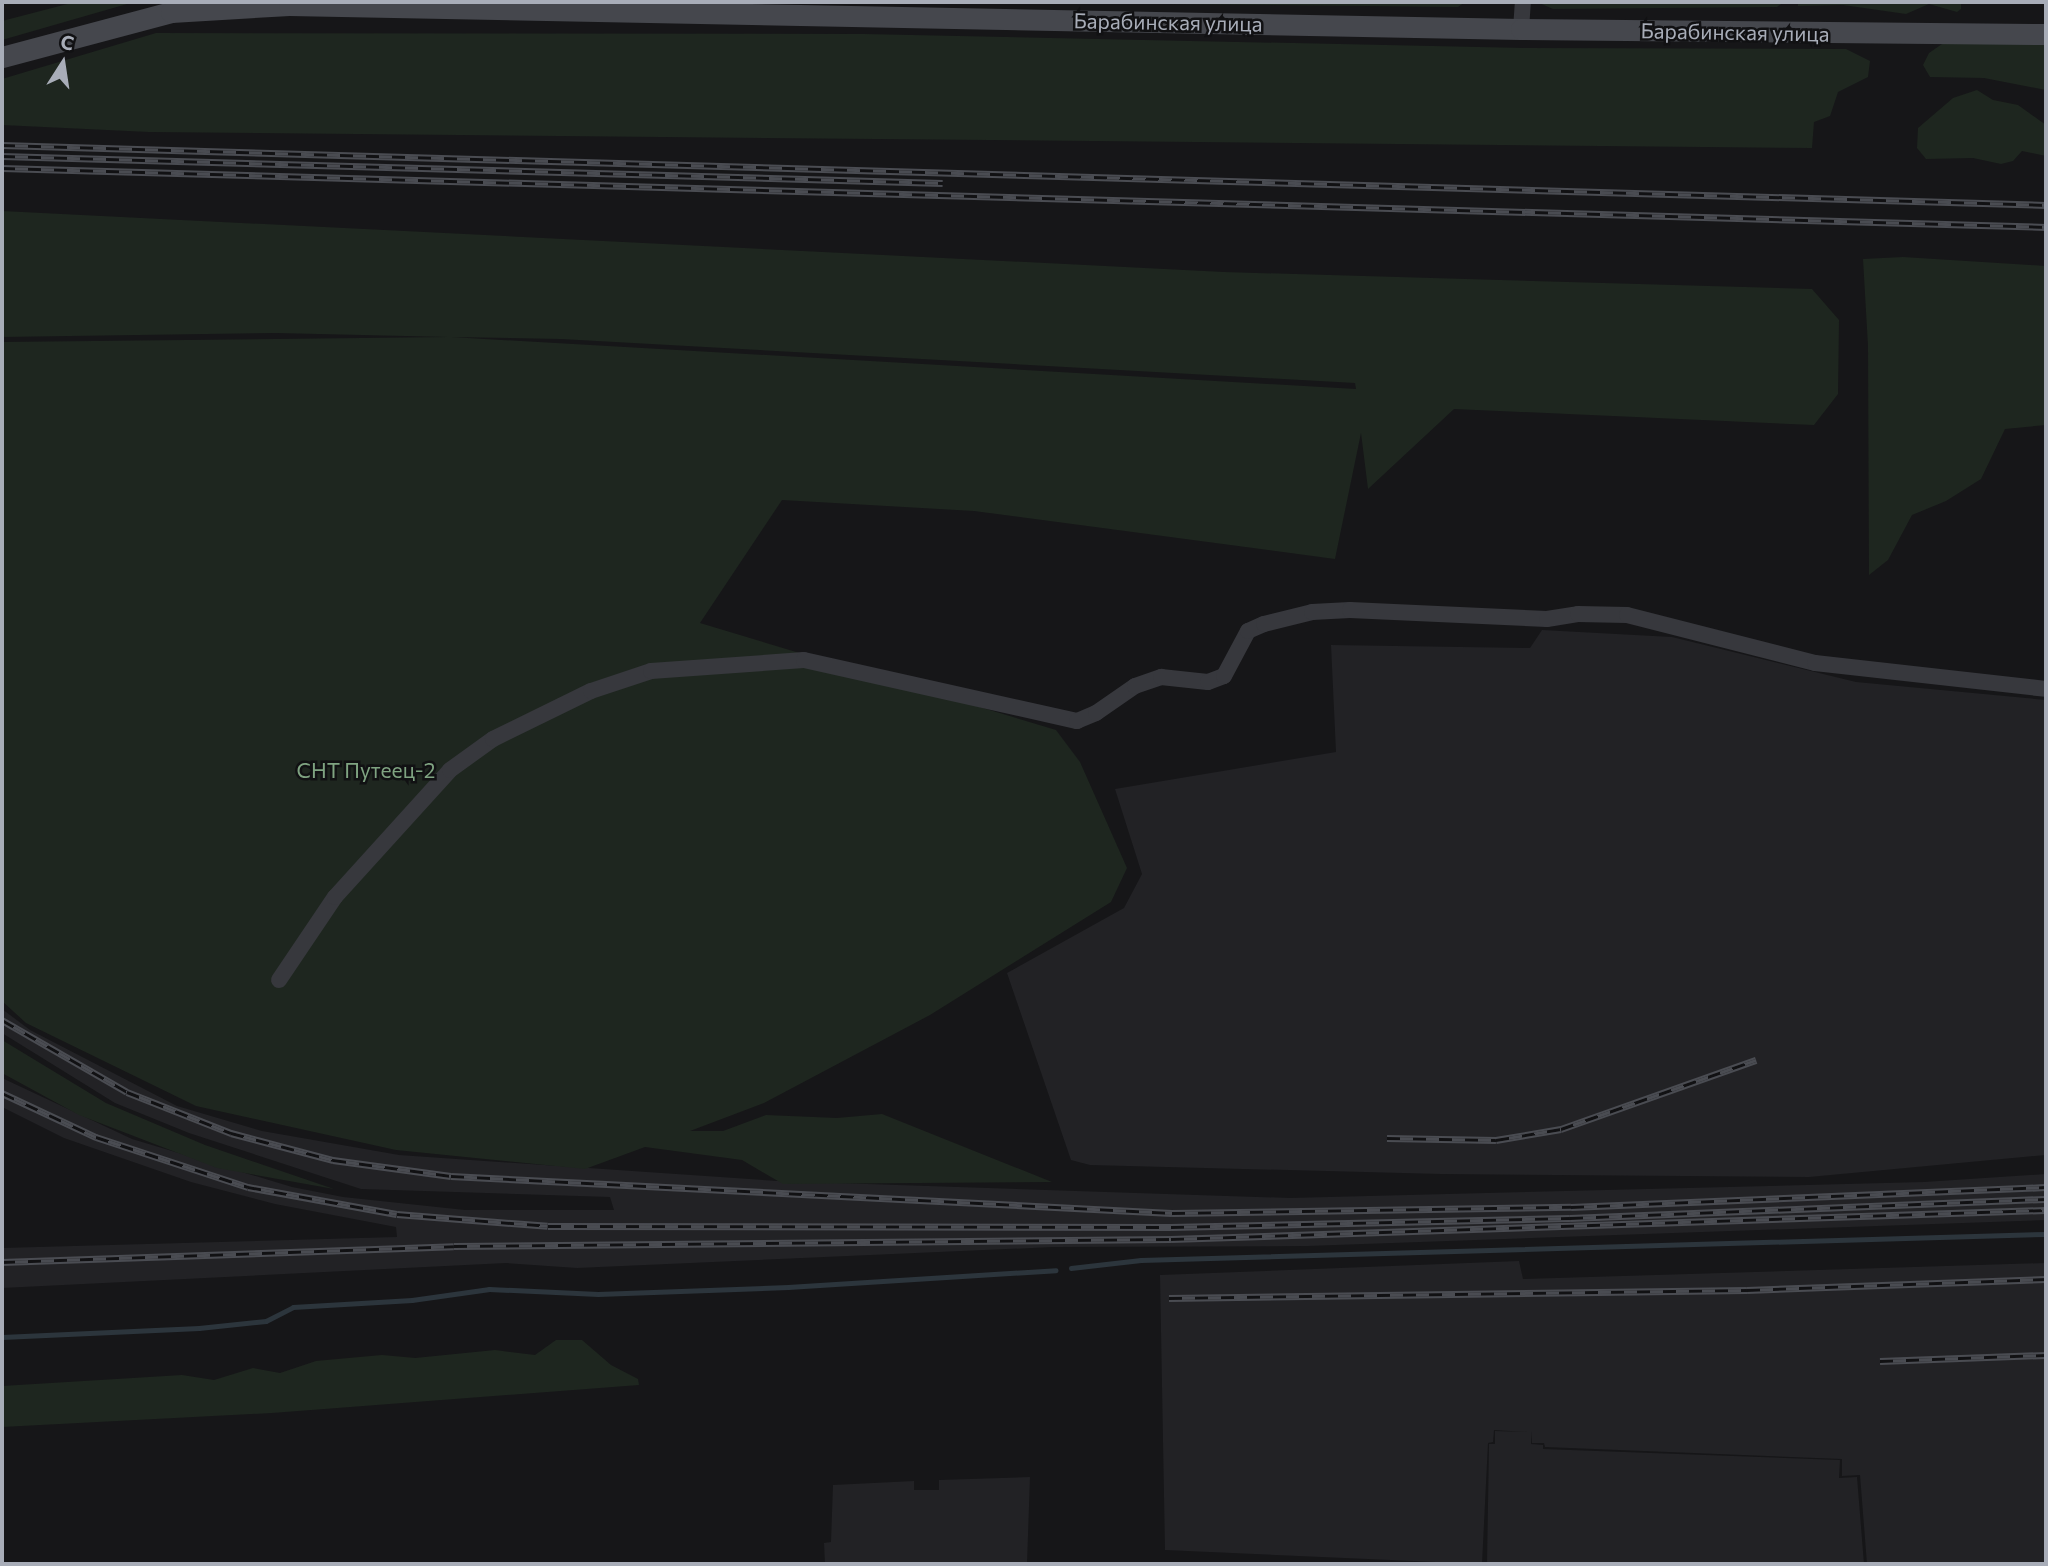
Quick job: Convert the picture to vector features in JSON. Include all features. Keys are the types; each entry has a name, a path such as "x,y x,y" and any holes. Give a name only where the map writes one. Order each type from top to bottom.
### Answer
{"main road":[{"name":"Барабинская улица","path":"2,57 171,12 289,5 1521,29 2046,34"}],"street":[{"path":"1521,29 1523,2"},
{"path":"279,980 335,897 450,770 493,739 591,691 651,671 804,660 1077,720 1097,713 1135,686 1161,677 1208,682 1224,676 1248,631 1264,624 1312,612 1350,610 1548,619 1627,615 1815,663 2046,689"}],"shaded area":[{"path":"1542,630 1672,637 1856,682 2046,700 2046,1155 1809,1177 1441,1174 1090,1165 1071,1160 1007,973 1124,908 1142,874 1115,789 1336,752 1331,645 1530,648"},
{"path":"2,1009 30,1030 177,1106 262,1131 399,1155 777,1181 1290,1198 1924,1182 2046,1174 2046,1220 1307,1246 1053,1247 577,1268 506,1263 2,1288 2,1248 397,1237 396,1227 275,1204 191,1182 64,1138 2,1107 2,1078 132,1139 292,1187 343,1197 465,1210 614,1210 610,1197 361,1189 189,1133 115,1103 2,1033"},
{"path":"1519,1261 1523,1279 2046,1263 2046,1564 1867,1564 1860,1475 1842,1476 1842,1459 1545,1447 1544,1443 1532,1443 1531,1431 1531,1444 1543,1445 1543,1449 1840,1460 1839,1478 1857,1477 1864,1564 1487,1564 1489,1444 1495,1444 1495,1431 1527,1432 1494,1430 1493,1442 1488,1443 1482,1564 1165,1550 1160,1275"},
{"path":"1030,1477 1027,1564 825,1564 824,1543 831,1542 833,1485 914,1481 914,1490 939,1490 939,1480"}],"green space":[{"path":"75,2 134,2 2,40 2,21"},
{"path":"974,2 1465,2 1458,7"},
{"path":"1537,2 1784,2 1777,7 1553,9"},
{"path":"1798,2 1961,2 1961,9 1957,12 1929,4 1906,14 1843,5 1798,6"},
{"path":"156,33 864,34 1525,48 1846,49 1870,61 1868,77 1838,92 1830,116 1814,122 1812,148 149,132 2,125 2,79"},
{"path":"1942,44 2046,44 2046,90 1984,78 1930,77 1923,65 1929,53"},
{"path":"1977,90 1993,100 2018,105 2046,125 2046,156 2022,151 2013,161 2001,164 1973,158 1926,159 1917,148 1918,128 1953,98"},
{"name":"СНТ Путеец-2","path":"2,211 1224,272 1812,289 1839,320 1838,394 1814,425 1454,409 1368,489 1361,433 1335,559 974,511 782,500 700,623 1056,730 1080,762 1127,868 1111,902 930,1015 764,1103 690,1131 723,1131 766,1115 837,1118 882,1114 1052,1182 783,1184 742,1160 645,1147 585,1169 396,1150 196,1106 26,1023 2,1001 2,342 448,337 276,333 2,337","holes":["451,337 561,339 1355,383 1356,389"]},
{"path":"1903,257 2046,266 2046,425 2005,429 1981,479 1946,501 1912,515 1888,560 1869,575 1868,346 1863,259"},
{"path":"2,1040 106,1103 205,1145 334,1189 217,1168 79,1115 2,1073"},
{"path":"556,1340 582,1340 611,1365 638,1379 639,1385 272,1413 2,1427 2,1386 182,1375 214,1380 253,1368 280,1373 316,1361 382,1355 415,1358 495,1350 535,1355"}],"waterway":[{"path":"1071,1268 1141,1260 2046,1234"},
{"path":"2,1337 199,1328 266,1321 293,1307 412,1300 489,1289 598,1294 788,1287 1055,1270"}],"railway":[{"path":"2,145 2046,205"},
{"path":"2,156 943,183"},
{"path":"2,168 2046,227"},
{"path":"2,1020 127,1092 231,1133 333,1160 451,1176 1172,1213 1571,1207 2046,1187"},
{"path":"1387,1138 1496,1140 1561,1129 1756,1060"},
{"path":"2,1093 96,1137 248,1187 397,1214 548,1226 1171,1227 1570,1218 2046,1199"},
{"path":"2,1262 454,1246 1171,1239 2046,1210"},
{"path":"1169,1298 1747,1290 2046,1279"},
{"path":"1880,1361 2046,1355"}]}
